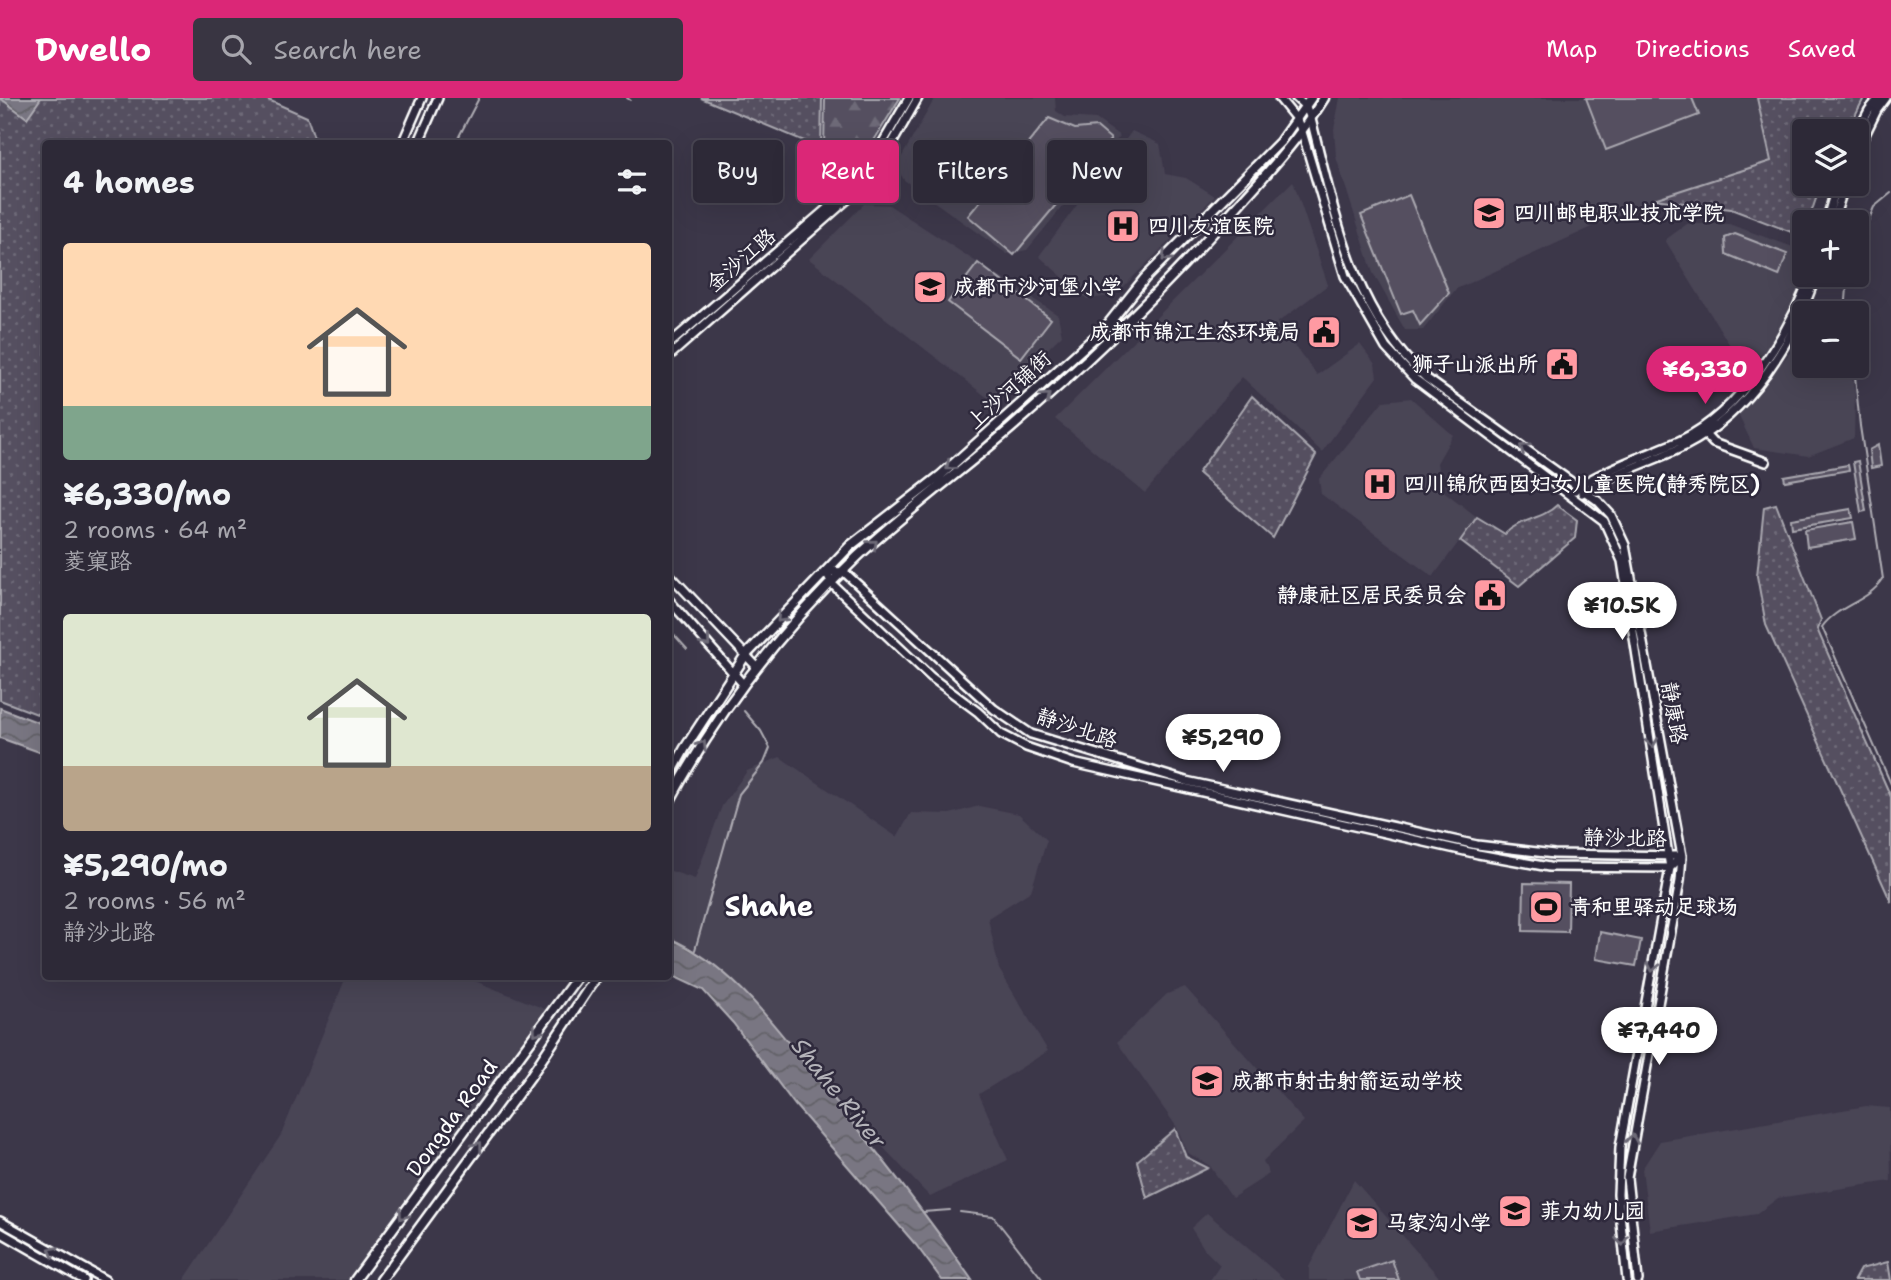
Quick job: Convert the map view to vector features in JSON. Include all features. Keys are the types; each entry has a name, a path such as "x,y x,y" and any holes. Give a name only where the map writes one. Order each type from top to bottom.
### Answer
{"main road":[{"name":"上沙河铺街","path":"672,772 745,656 850,546 940,476 1105,328 1145,278 1271,151 1311,98"},
{"name":"上沙河铺街","path":"672,797 690,763 756,666 832,584 1114,336 1166,286 1302,132 1324,98"},
{"name":"Dongda Road","path":"355,1280 575,980"},
{"name":"Dongda Road","path":"380,1280 530,1077 594,980"}],"street":[{"path":"404,140 422,98"},
{"path":"420,140 438,98"},
{"name":"金沙江路","path":"672,342 844,194 876,154 909,98"},
{"path":"672,353 873,177 918,98"},
{"name":"静康路","path":"1279,98 1297,120 1302,132 1345,276 1386,348 1415,379 1604,521 1622,561 1670,856 1620,1147 1618,1194 1628,1280"},
{"path":"1296,98 1306,107"},
{"path":"1864,119 1879,98"},
{"path":"1869,129 1886,98"},
{"name":"静康路","path":"1306,107 1354,275 1375,316 1401,355 1426,378 1581,489 1611,515 1625,545 1682,856 1680,881 1627,1178 1638,1280"},
{"path":"1702,431 1769,356 1797,310 1806,287"},
{"path":"1574,496 1581,489 1702,431 1769,369 1791,338 1811,287"},
{"path":"1702,431 1713,443 1766,462"},
{"path":"826,571 844,572"},
{"name":"静沙北路","path":"826,571 832,584 932,677 978,712 1001,734 1026,747 1073,763 1478,854 1549,867 1670,868 1682,856"},
{"name":"静沙北路","path":"844,572 994,709 1031,734 1186,780 1477,845 1554,854 1682,856"},
{"path":"672,577 756,666"},
{"path":"672,604 743,684"},
{"path":"0,1221 105,1280"},
{"path":"0,1232 84,1280"}],"shaded area":[{"path":"935,98 1055,98 1056,111 1065,117 1096,119 1120,136 1117,140 1047,140 1047,203 1065,203 1027,250 1007,254 936,203 1033,203 1033,140 913,140 913,186 899,172 899,162"},
{"name":"四川邮电职业技术学院","path":"1340,98 1757,98 1772,161 1654,199 1456,289 1423,330 1405,330 1373,273 1336,157 1334,129"},
{"name":"四川友谊医院","path":"1132,131 1160,144 1165,174 1186,178 1215,196 1114,296 1087,299 1039,256 1078,203 1147,203 1147,140 1125,140"},
{"path":"1293,181 1328,285 1277,323 1317,375 1360,344 1375,364 1377,377 1322,452 1242,377 1145,493 1055,419"},
{"name":"成都市沙河堡小学","path":"864,204 889,205 1058,315 1062,335 993,402 809,259"},
{"path":"1687,224 1729,224 1792,247 1792,287 1798,287 1797,294 1771,345 1745,370 1665,240"},
{"path":"1792,351 1792,378 1852,378 1855,393 1854,438 1808,456 1754,448 1737,412"},
{"name":"四川锦欣西囡妇女儿童医院(静秀院区)","path":"1411,398 1453,435 1437,463 1441,489 1477,517 1433,577 1321,494 1319,479 1383,401"},
{"path":"780,757 897,837 911,813 950,814 979,806 1019,814 1047,840 1031,891 988,918 999,969 1048,1051 979,1094 1008,1160 930,1197 816,1076 749,996 695,949 672,939 672,871 695,879 722,806 747,771"},
{"path":"345,980 472,980 545,1009 348,1280 184,1280 281,1135"},
{"name":"成都市射击射箭运动学校","path":"1185,987 1304,1121 1263,1161 1269,1174 1232,1198 1210,1166 1188,1153 1176,1126 1117,1042 1167,994"},
{"path":"1866,1106 1890,1108 1891,1181 1778,1198 1757,1214 1650,1231 1642,1169 1660,1141"},
{"name":"马家沟小学","path":"1354,1180 1439,1277 1431,1280 1309,1280 1309,1267"},
{"path":"1207,1213 1285,1280 1210,1280 1220,1265 1205,1250 1191,1228"}],"green space":[{"path":"0,98 264,98 307,117 315,140 42,140 42,716 0,700"},
{"path":"701,98 822,98 821,140 802,140"},
{"path":"825,98 900,98 874,140 824,140"},
{"path":"1586,98 1692,98 1699,115 1606,150"},
{"path":"1757,98 1864,98 1853,119 1792,119 1792,196 1817,196 1812,210 1792,210 1792,232 1731,209 1654,199 1771,161"},
{"path":"1049,118 1075,129 1097,127 1111,139 1047,140 1047,203 1057,203 1014,255 968,216 979,203 1033,203 1033,140 1031,140"},
{"path":"1409,195 1449,293 1420,325 1413,310 1401,314 1361,215"},
{"path":"1735,234 1787,254 1779,276 1726,254 1725,238"},
{"path":"978,263 1051,319 1021,358 948,302"},
{"path":"1252,396 1316,455 1273,538 1198,473"},
{"path":"1878,445 1881,466 1871,468 1869,450"},
{"path":"1858,461 1866,511 1861,512 1853,462"},
{"path":"1848,465 1849,470 1785,481 1784,476"},
{"path":"1776,504 1821,620 1817,629 1891,797 1891,902 1766,625 1757,576 1764,507"},
{"path":"1557,505 1577,520 1575,538 1519,586 1460,541 1477,517 1505,534"},
{"path":"1851,509 1853,518 1792,528 1791,519"},
{"path":"1853,522 1856,539 1807,547 1805,530"},
{"name":"青和里驿动足球场","path":"1524,883 1569,884 1568,932 1523,931"},
{"name":"青和里驿动足球场","path":"1600,932 1641,940 1636,966 1596,959"},
{"path":"1175,1129 1186,1157 1208,1168 1147,1198 1137,1161"},
{"path":"1392,1260 1399,1280 1360,1280 1357,1272"},
{"path":"1888,1262 1891,1280 1854,1280 1860,1269"}],"water":[{"path":"0,98 41,98 27,118"},
{"path":"0,708 42,724 42,753 0,738"},
{"path":"672,940 692,950 732,980 767,1017 896,1176 972,1280 942,1280 916,1245 795,1105 733,1023 703,990 672,975"}],"waterway":[{"path":"457,140 479,98"},
{"path":"1869,219 1874,207 1891,193"},
{"path":"1846,301 1847,287"},
{"path":"1855,378 1883,579 1877,587 1836,613 1822,627 1891,784"},
{"path":"672,632 687,649"},
{"path":"695,950 739,794 764,763 770,748 761,731 744,711"},
{"path":"923,1212 950,1210"},
{"path":"960,1212 993,1216 1043,1280"}],"place":[{"name":"四川邮电职业技术学院","path":"1489,213"},
{"name":"四川友谊医院","path":"1123,226"},
{"name":"成都市沙河堡小学","path":"930,287"},
{"name":"成都市锦江生态环境局","path":"1324,332"},
{"name":"狮子山派出所","path":"1562,364"},
{"name":"四川锦欣西囡妇女儿童医院(静秀院区)","path":"1380,484"},
{"name":"静康社区居民委员会","path":"1490,595"},
{"name":"青和里驿动足球场","path":"1546,907"},
{"name":"成都市射击射箭运动学校","path":"1207,1081"},
{"name":"菲力幼儿园","path":"1515,1211"},
{"name":"马家沟小学","path":"1362,1223"}],"district":[{"name":"Shahe","path":"769,906"}],"water label":[{"name":"Shahe River","path":"839,1093"}]}
